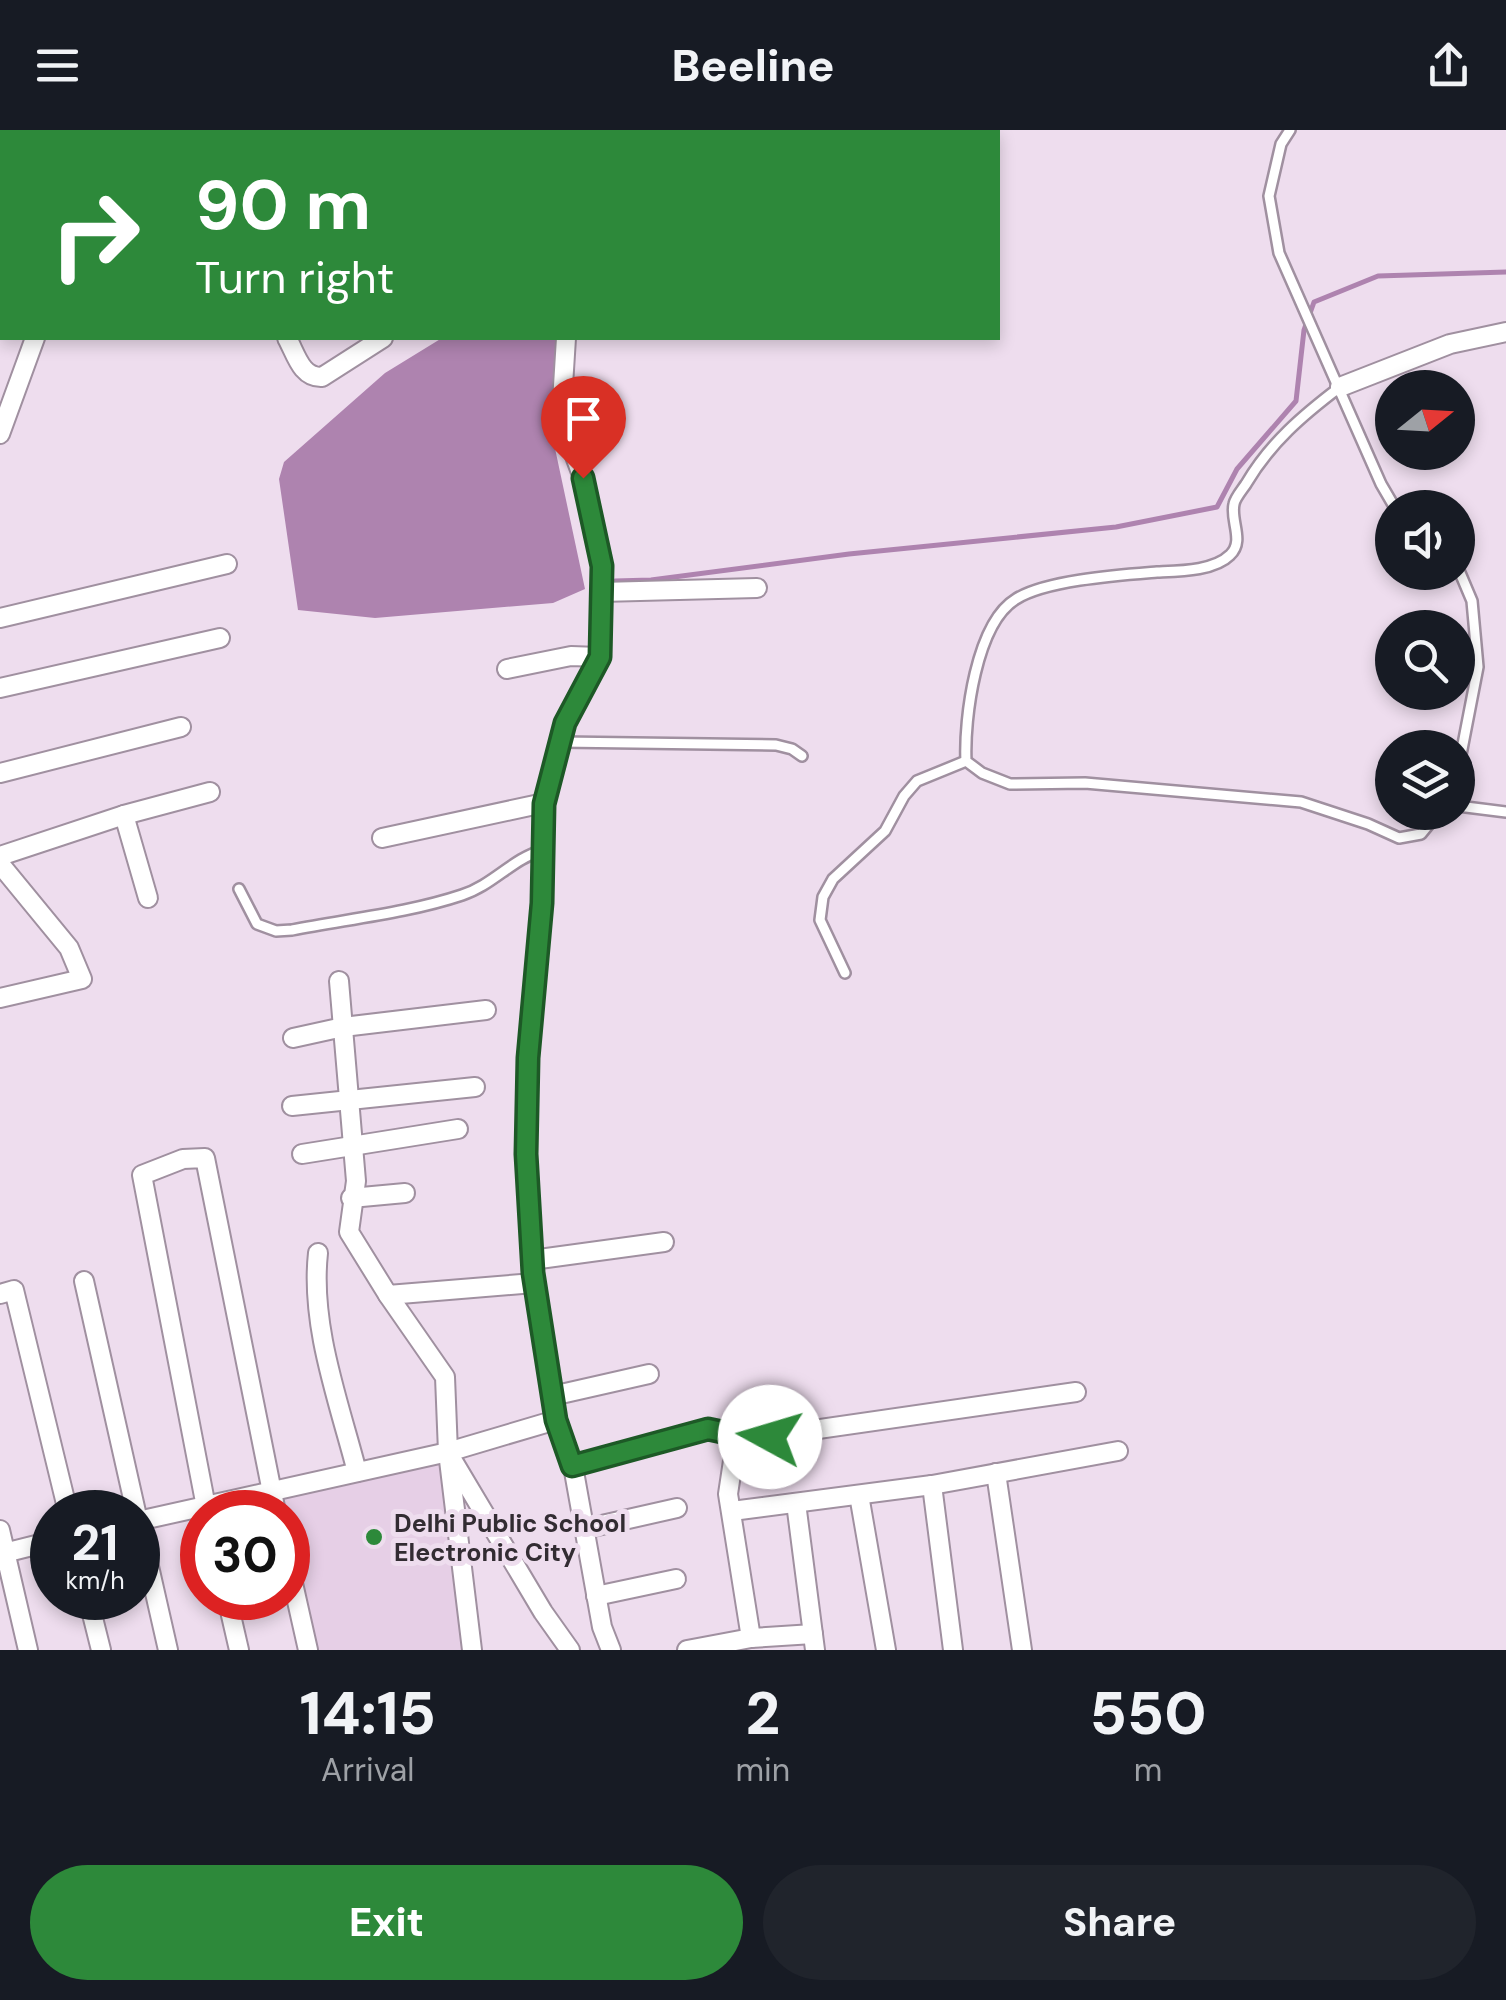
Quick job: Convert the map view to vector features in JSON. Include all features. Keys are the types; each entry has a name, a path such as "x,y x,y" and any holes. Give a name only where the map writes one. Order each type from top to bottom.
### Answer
{"street":[{"path":"1340,387 1450,344 1506,332"},
{"path":"0,434 7,403 34,340"},
{"path":"288,340 312,378 322,377 380,340"},
{"path":"566,340 561,418 583,478 602,566 600,657 565,723 544,804 542,903 528,1058 526,1154 534,1283 556,1420 572,1466 602,1627 611,1650"},
{"path":"0,618 227,564"},
{"path":"602,592 757,588"},
{"path":"0,688 220,638"},
{"path":"507,668 571,656 600,657"},
{"path":"0,774 181,727"},
{"path":"0,856 124,814 210,792"},
{"path":"382,838 544,804"},
{"path":"124,814 148,898"},
{"path":"0,864 69,948 82,979 0,998"},
{"path":"340,981 356,1181 348,1232 445,1378 448,1452 472,1650"},
{"path":"293,1038 343,1027 486,1010"},
{"path":"292,1106 475,1087"},
{"path":"302,1154 458,1129"},
{"path":"202,1490 142,1175 184,1159 205,1158 272,1490"},
{"path":"351,1198 405,1193"},
{"path":"532,1260 664,1242"},
{"path":"318,1253 315,1278 320,1322 357,1472"},
{"path":"84,1281 131,1490"},
{"path":"388,1295 534,1283"},
{"path":"0,1294 14,1290 63,1490"},
{"path":"552,1396 649,1374"},
{"path":"572,1466 708,1429 727,1433 736,1441 1076,1392"},
{"path":"280,1490 448,1452 556,1420"},
{"path":"736,1441 727,1483 751,1638"},
{"path":"732,1511 932,1485 1118,1451"},
{"path":"448,1452 543,1612 570,1650"},
{"path":"996,1473 1022,1650"},
{"path":"932,1485 953,1650"},
{"path":"859,1494 886,1650"},
{"path":"687,1650 751,1638 814,1642 796,1503"},
{"path":"584,1529 677,1508"},
{"path":"0,1530 28,1650"},
{"path":"3,1554 30,1547"},
{"path":"596,1596 676,1579"},
{"path":"160,1616 168,1650"},
{"path":"94,1620 101,1650"},
{"path":"232,1620 239,1650"},
{"path":"301,1620 308,1650"}],"lane":[{"path":"1290,130 1282,144 1269,196 1279,252 1385,490"},
{"path":"966,761 965,737 979,658 998,615 1016,598 1066,582 1193,570 1229,557 1237,544 1234,504 1257,464 1296,420 1340,387"},
{"path":"1466,730 1478,667 1472,601 1467,590"},
{"path":"561,742 776,745 802,756"},
{"path":"966,761 982,773 1010,784 1085,783 1301,802 1375,827"},
{"path":"844,972 820,920 823,897 833,879 885,831 917,781 966,761"},
{"path":"1475,808 1506,812"},
{"path":"1381,830 1399,838 1423,830"},
{"path":"240,889 258,924 276,931 292,930 464,895 501,875 524,856 543,850"}],"shaded area":[{"path":"439,340 556,340 553,439 585,589 553,603 375,618 298,610 279,479 284,462 385,373"},
{"name":"Delhi Public School Electronic City","path":"448,1452 477,1650 308,1650 301,1620 310,1620 310,1490 281,1490"}],"waterway":[{"path":"615,581 1116,527 1217,507 1237,469 1296,401 1304,330 1314,302 1378,276 1506,272"}],"place":[{"name":"Delhi Public School Electronic City","path":"374,1537"}],"route":[{"path":"583,478 602,566 599,660 565,723 544,804 542,903 528,1058 526,1154 533,1273 556,1420 572,1466 708,1429 727,1433 736,1441 770,1437"}]}
